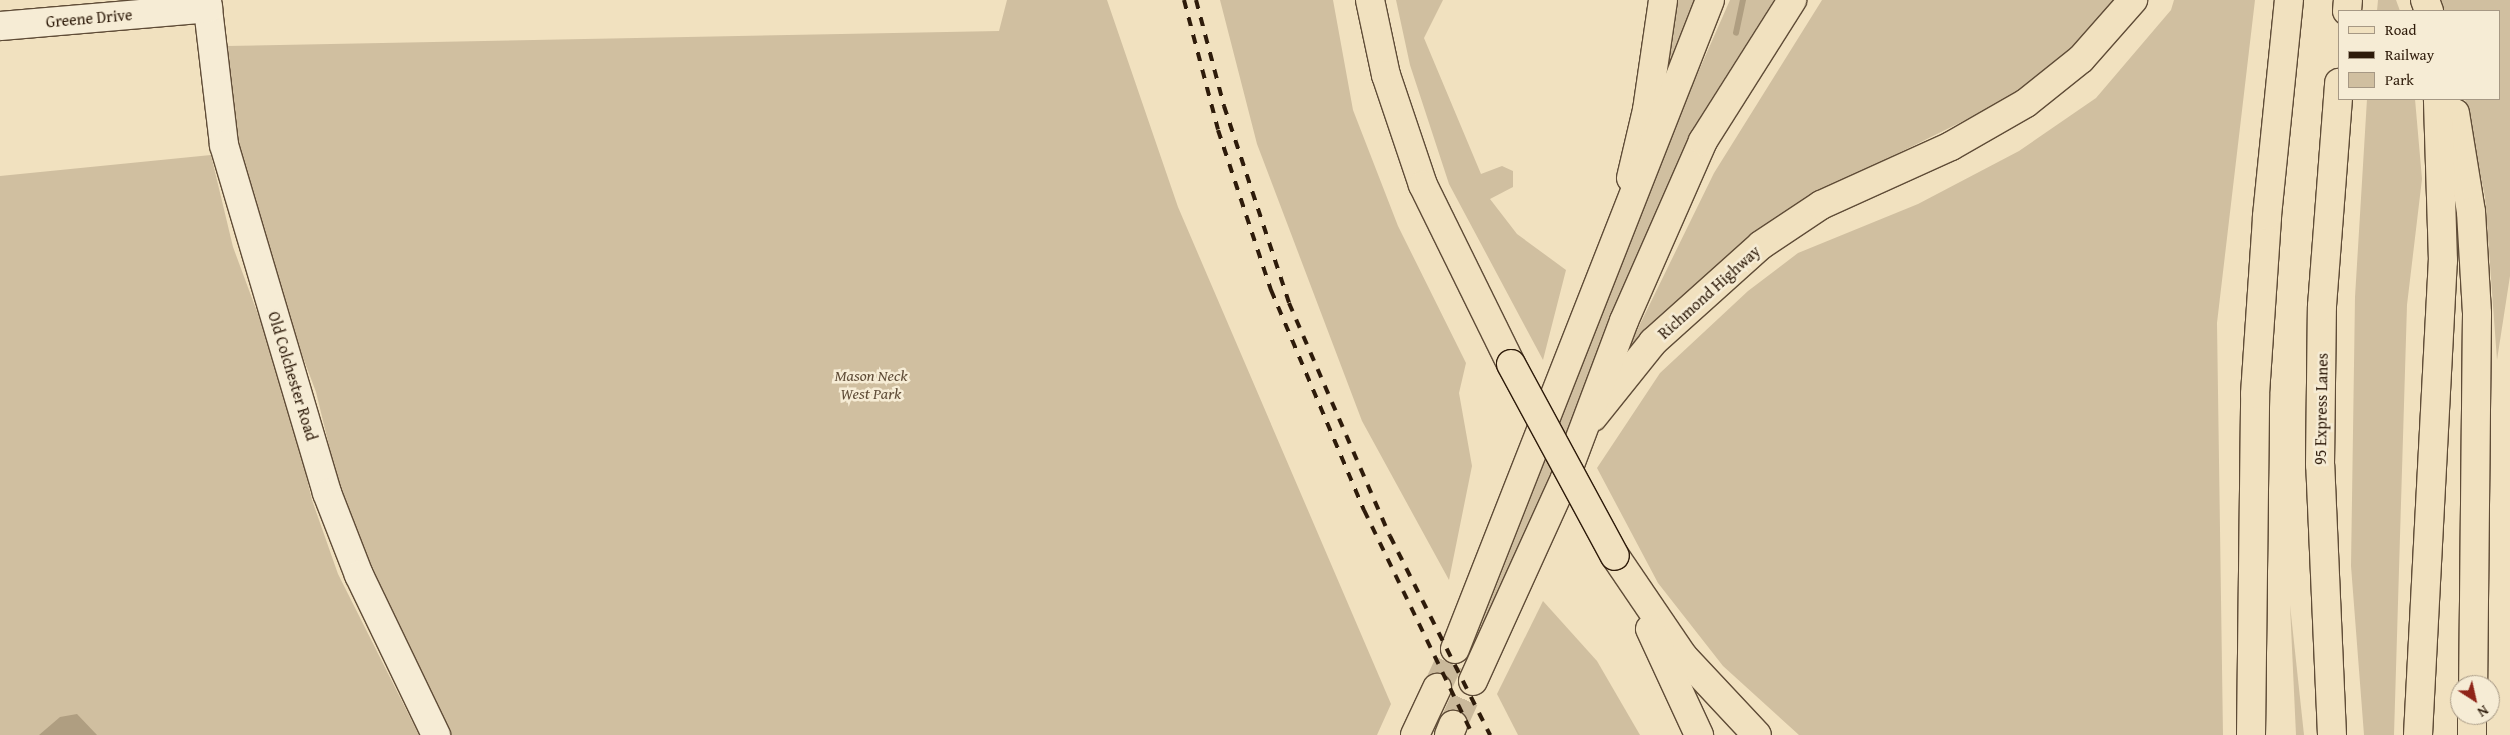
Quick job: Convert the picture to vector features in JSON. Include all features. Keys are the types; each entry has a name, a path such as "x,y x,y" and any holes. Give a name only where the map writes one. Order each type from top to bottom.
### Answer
{"main road":[{"path":"1370,0 1386,75 1423,185 1511,364 1615,556 1699,735"},
{"path":"1616,241 1647,110 1663,0"},
{"path":"1455,649 1710,0"},
{"path":"1588,424 1624,321 1703,141 1792,0"},
{"name":"Richmond Highway","path":"1473,681 1588,424 1654,342 1754,250 1821,205 1951,146 2026,103 2081,59 2133,0"},
{"path":"2252,735 2255,394 2267,216 2289,0"},
{"name":"95 Express Lanes","path":"2332,735 2320,465 2322,306 2338,96"},
{"path":"2418,735 2443,261 2438,100"},
{"path":"2452,100 2476,265 2473,675"},
{"path":"1615,556 1683,656 1757,735"},
{"path":"1415,735 1437,688"}],"street":[{"name":"Greene Drive","path":"0,26 208,4"},
{"name":"Old Colchester Road","path":"208,4 224,145 330,502 359,575 436,735"}],"green space":[{"name":"Mason Neck West Park","path":"1007,0 1107,0 1178,207 1391,704 1377,735 450,735 382,603 342,499 316,392 269,267 240,156 227,46 999,31"},
{"path":"1220,0 1333,0 1353,110 1398,226 1466,363 1459,393 1472,466 1449,580 1362,421 1257,144"},
{"path":"1396,0 1443,0 1424,38 1481,174 1502,166 1513,171 1513,187 1490,199 1517,234 1566,270 1543,360 1449,184 1410,65"},
{"path":"1676,0 1696,0 1654,113"},
{"path":"1730,0 1774,0 1702,114 1667,188 1546,498 1466,664 1682,109"},
{"path":"1822,0 2118,0 2079,47 2030,88 1832,186 1620,365 1714,173"},
{"path":"2174,0 2255,0 2217,323 2223,735 1799,735 1723,666 1658,583 1597,468 1660,373 1748,291 1798,253 1918,204 2019,151 2096,98 2171,10"},
{"path":"2378,0 2396,0 2400,10 2377,10"},
{"path":"2438,0 2510,0 2510,276 2497,360 2485,197 2465,100 2500,100 2500,10 2441,10"},
{"path":"2367,100 2415,100 2422,179 2407,305 2394,735 2364,735 2351,566 2355,297"},
{"path":"211,155 233,247 285,387 312,500 338,574 419,735 0,735 0,176"},
{"path":"1543,601 1597,661 1640,735 1518,735 1497,694"},
{"path":"2290,605 2304,735 2296,735"}],"shaded area":[{"path":"77,714 97,735 39,735 60,717"}],"waterway":[{"path":"1736,33 1743,0"}],"tunnel":[{"path":"1437,688 1455,649"},
{"path":"1453,725 1473,681"}],"railway":[{"path":"1184,0 1218,130 1271,290 1364,510 1473,735"},
{"path":"1196,0 1224,106 1289,303 1390,536 1490,735"}]}
